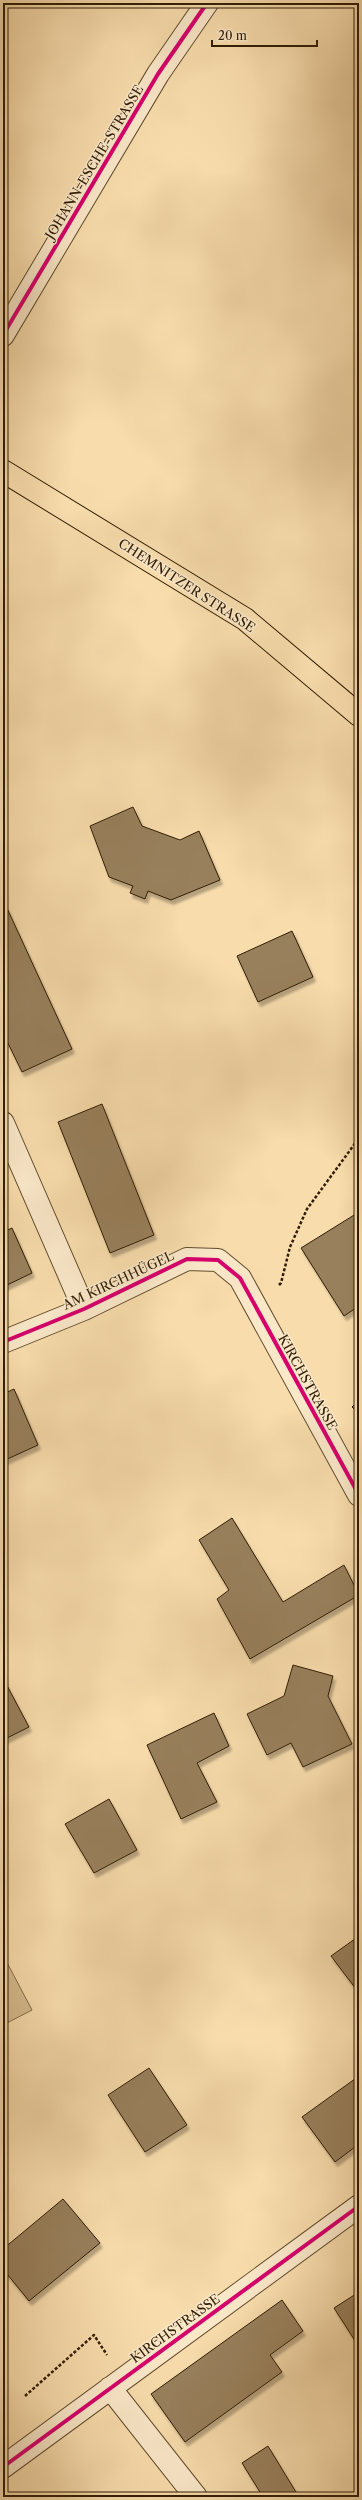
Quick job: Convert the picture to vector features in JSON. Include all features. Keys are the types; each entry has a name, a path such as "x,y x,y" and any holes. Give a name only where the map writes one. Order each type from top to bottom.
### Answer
{"main road":[{"name":"CHEMNITZER STRASSE","path":"3,471 245,619 359,715"}],"street":[{"name":"JOHANN-ESCHE-STRASSE","path":"3,335 158,74 207,3"},
{"name":"AM KIRCHHÜGEL","path":"3,1123 84,1309"},
{"name":"AM KIRCHHÜGEL","path":"3,1342 84,1309 187,1259 218,1260 240,1278"},
{"name":"KIRCHSTRASSE","path":"240,1278 359,1495"},
{"name":"KIRCHSTRASSE","path":"3,2467 359,2206"},
{"path":"110,2388 196,2497"}],"path":[{"path":"252,1301 281,1283 290,1247 307,1209 359,1138"},
{"path":"25,2396 94,2335"}],"shaded area":[{"path":"3,1955 32,2010 3,2025"}],"building":[{"path":"133,807 142,826 180,840 199,831 220,880 171,900 148,891 145,899 130,893 133,886 109,877 90,826"},
{"path":"6,906 72,1049 22,1072 3,1033 3,907"},
{"path":"292,931 313,977 258,1002 237,956"},
{"path":"102,1104 154,1235 110,1253 58,1122"},
{"path":"359,1212 359,1306 344,1316 301,1248"},
{"path":"12,1228 32,1273 3,1287 3,1232"},
{"path":"14,1389 38,1445 3,1461 3,1394"},
{"path":"359,1400 359,1414 352,1407"},
{"path":"232,1518 283,1602 344,1565 359,1595 250,1659 217,1599 229,1590 199,1540"},
{"path":"293,1665 333,1676 328,1696 352,1744 303,1767 291,1743 267,1755 247,1714 284,1696"},
{"path":"3,1678 29,1727 3,1740"},
{"path":"214,1713 229,1746 197,1763 217,1802 181,1819 147,1745"},
{"path":"109,1799 137,1850 94,1873 65,1824"},
{"path":"359,1936 359,1993 331,1956"},
{"path":"149,2068 187,2125 145,2152 108,2095"},
{"path":"359,2076 359,2144 335,2162 302,2117"},
{"path":"63,2199 100,2243 29,2301 3,2269 3,2249"},
{"path":"359,2292 359,2347 334,2308"},
{"path":"282,2300 303,2331 270,2355 282,2372 185,2442 151,2394"},
{"path":"268,2446 299,2497 263,2497 242,2463"}],"cycle path":[{"path":"3,335 158,74 207,3"},
{"path":"3,1342 84,1309 187,1259 218,1260 240,1278 359,1495"},
{"path":"3,2467 359,2206"}]}
